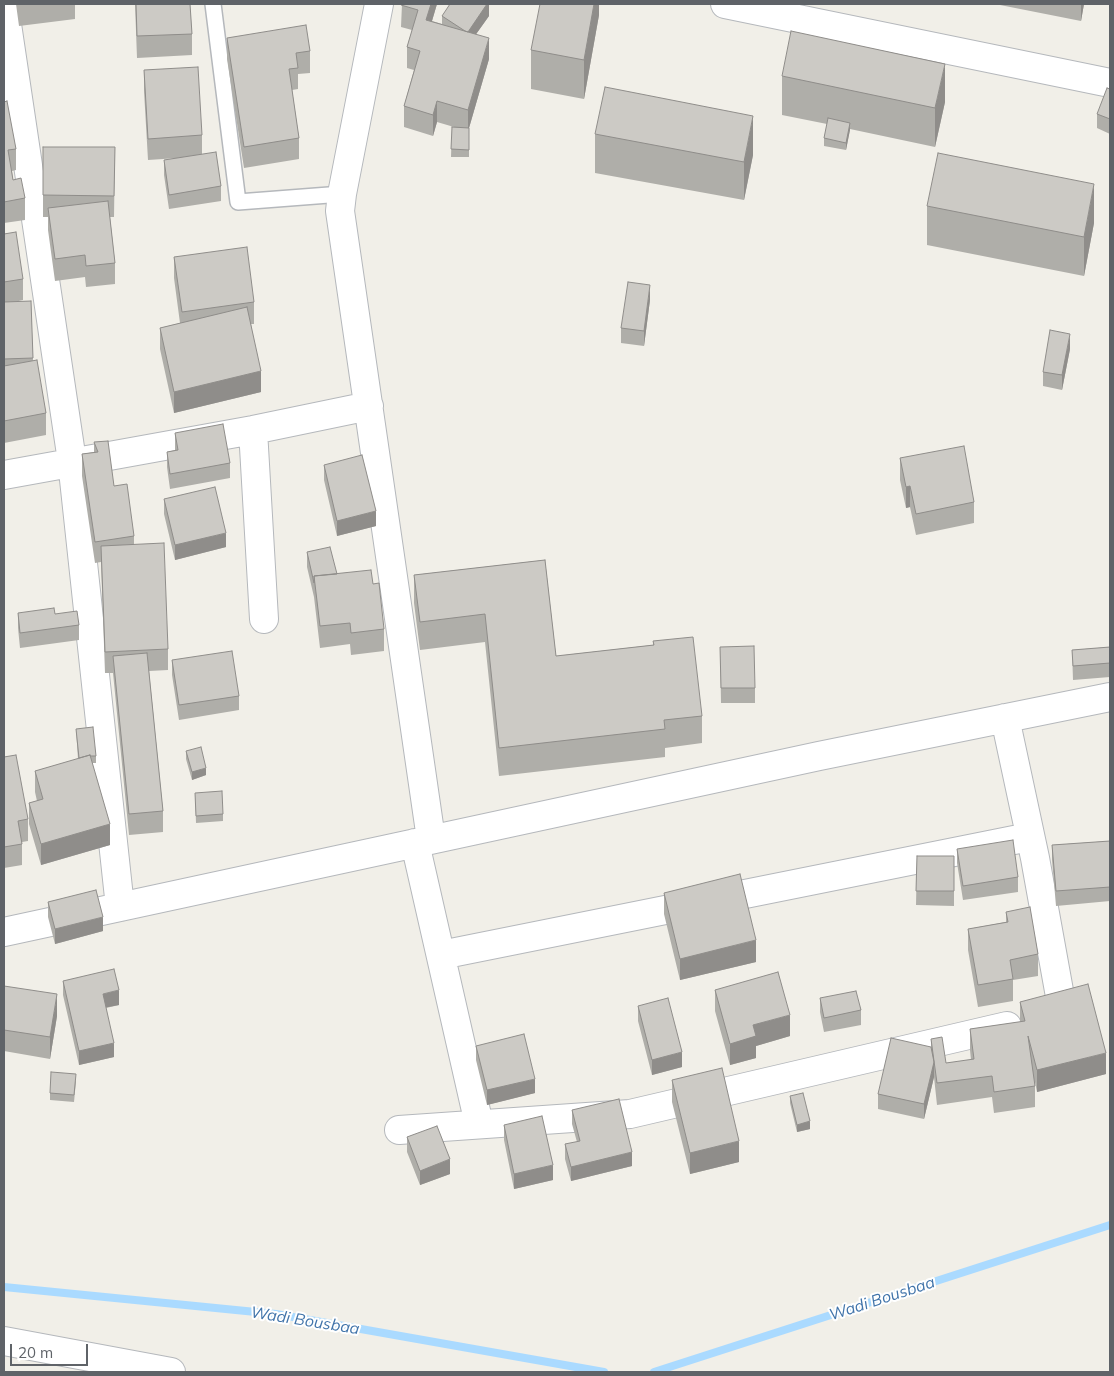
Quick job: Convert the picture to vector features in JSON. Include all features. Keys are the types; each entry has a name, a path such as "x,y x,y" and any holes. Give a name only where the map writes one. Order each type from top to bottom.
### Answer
{"street":[{"path":"4,4 72,462 120,907"},
{"path":"379,4 340,211 368,406 423,841 441,954 479,1124"},
{"path":"725,4 1110,83"},
{"path":"4,475 252,430 368,406"},
{"path":"252,430 264,618"},
{"path":"4,932 423,841 1110,697"},
{"path":"399,1130 630,1114 1063,1013 1032,847 1005,718"},
{"path":"441,954 1032,847 1063,854"},
{"path":"4,1341 171,1372"}],"lane":[{"path":"213,4 238,202 342,194"}],"building":[{"path":"136,4 190,4 192,34 137,36"},
{"path":"402,4 431,4 426,20 489,38 468,110 437,101 433,115 404,106 420,51 407,47 418,10"},
{"path":"450,4 487,4 468,32 442,16"},
{"path":"540,4 594,4 584,60 531,50"},
{"path":"306,25 310,51 296,53 298,68 289,69 299,138 244,147 227,38"},
{"path":"791,31 945,64 935,108 782,76"},
{"path":"198,67 202,135 148,139 144,70"},
{"path":"605,87 753,116 744,162 595,134"},
{"path":"1107,88 1110,89 1110,119 1097,114"},
{"path":"7,101 16,149 8,150 13,180 21,178 25,198 4,202 4,102"},
{"path":"828,118 850,123 846,143 824,138"},
{"path":"452,127 469,128 469,150 451,149"},
{"path":"43,147 115,147 114,196 43,195"},
{"path":"216,152 221,186 169,195 164,160"},
{"path":"938,153 1094,184 1084,237 927,206"},
{"path":"108,201 115,263 86,266 85,255 55,259 48,208"},
{"path":"16,232 23,279 4,282 4,234"},
{"path":"247,247 254,302 182,312 174,257"},
{"path":"628,282 650,285 644,331 621,328"},
{"path":"31,301 33,358 4,359 4,302"},
{"path":"247,307 261,371 174,392 160,328"},
{"path":"1050,330 1070,334 1062,375 1043,372"},
{"path":"37,360 46,413 4,421 4,366"},
{"path":"223,424 230,463 170,474 167,452 178,450 175,433"},
{"path":"108,441 114,486 127,484 134,536 95,542 82,454 98,452 94,442"},
{"path":"964,446 974,502 916,514 910,486 906,487 900,458"},
{"path":"362,455 376,511 337,521 324,465"},
{"path":"215,487 226,533 175,545 164,499"},
{"path":"164,543 168,649 105,652 101,546"},
{"path":"330,547 337,574 314,576 314,583 307,552"},
{"path":"545,560 556,656 654,645 653,641 693,637 702,716 664,720 665,729 499,748 485,614 420,622 414,575"},
{"path":"371,570 373,584 379,583 384,629 351,633 350,623 320,626 314,576"},
{"path":"54,608 55,614 77,611 79,625 20,633 18,613"},
{"path":"754,646 755,688 721,688 720,647"},
{"path":"1110,647 1110,663 1073,666 1072,650"},
{"path":"232,651 239,696 179,705 172,660"},
{"path":"147,653 163,811 129,814 113,656"},
{"path":"93,727 96,756 90,755 79,758 76,729"},
{"path":"201,747 206,768 192,772 186,751"},
{"path":"16,755 28,819 18,821 22,844 4,847 4,757"},
{"path":"90,755 110,824 41,844 29,803 43,799 35,771"},
{"path":"222,791 223,814 196,816 195,793"},
{"path":"1013,840 1018,877 963,886 957,849"},
{"path":"1110,841 1110,887 1056,891 1052,845"},
{"path":"917,856 954,856 954,891 916,891"},
{"path":"740,874 756,940 680,959 664,893"},
{"path":"96,890 103,917 55,929 48,902"},
{"path":"1030,907 1038,954 1010,960 1013,979 978,985 968,929 1008,922 1006,912"},
{"path":"114,969 119,990 103,994 114,1043 79,1051 63,981"},
{"path":"778,972 790,1015 753,1025 756,1036 730,1044 715,990"},
{"path":"1088,984 1106,1053 1037,1070 1028,1036 1035,1086 994,1092 992,1076 937,1083 931,1039 942,1037 946,1063 974,1059 970,1029 1025,1021 1020,1002"},
{"path":"4,986 57,994 50,1037 4,1030"},
{"path":"856,991 861,1010 824,1018 820,998"},
{"path":"668,998 682,1052 652,1060 638,1006"},
{"path":"524,1034 535,1079 487,1090 476,1046"},
{"path":"891,1038 931,1047 934,1062 924,1104 878,1094"},
{"path":"722,1068 739,1141 690,1153 672,1080"},
{"path":"51,1072 76,1074 74,1095 50,1093"},
{"path":"803,1093 810,1121 797,1125 790,1096"},
{"path":"619,1099 632,1152 571,1167 565,1144 580,1141 572,1110"},
{"path":"542,1116 553,1165 514,1174 504,1125"},
{"path":"437,1126 450,1159 420,1171 407,1137"}],"waterway":[{"name":"Wadi Bousbaa","path":"654,1372 1110,1225"},
{"name":"Wadi Bousbaa","path":"4,1287 276,1314 604,1372"}]}
